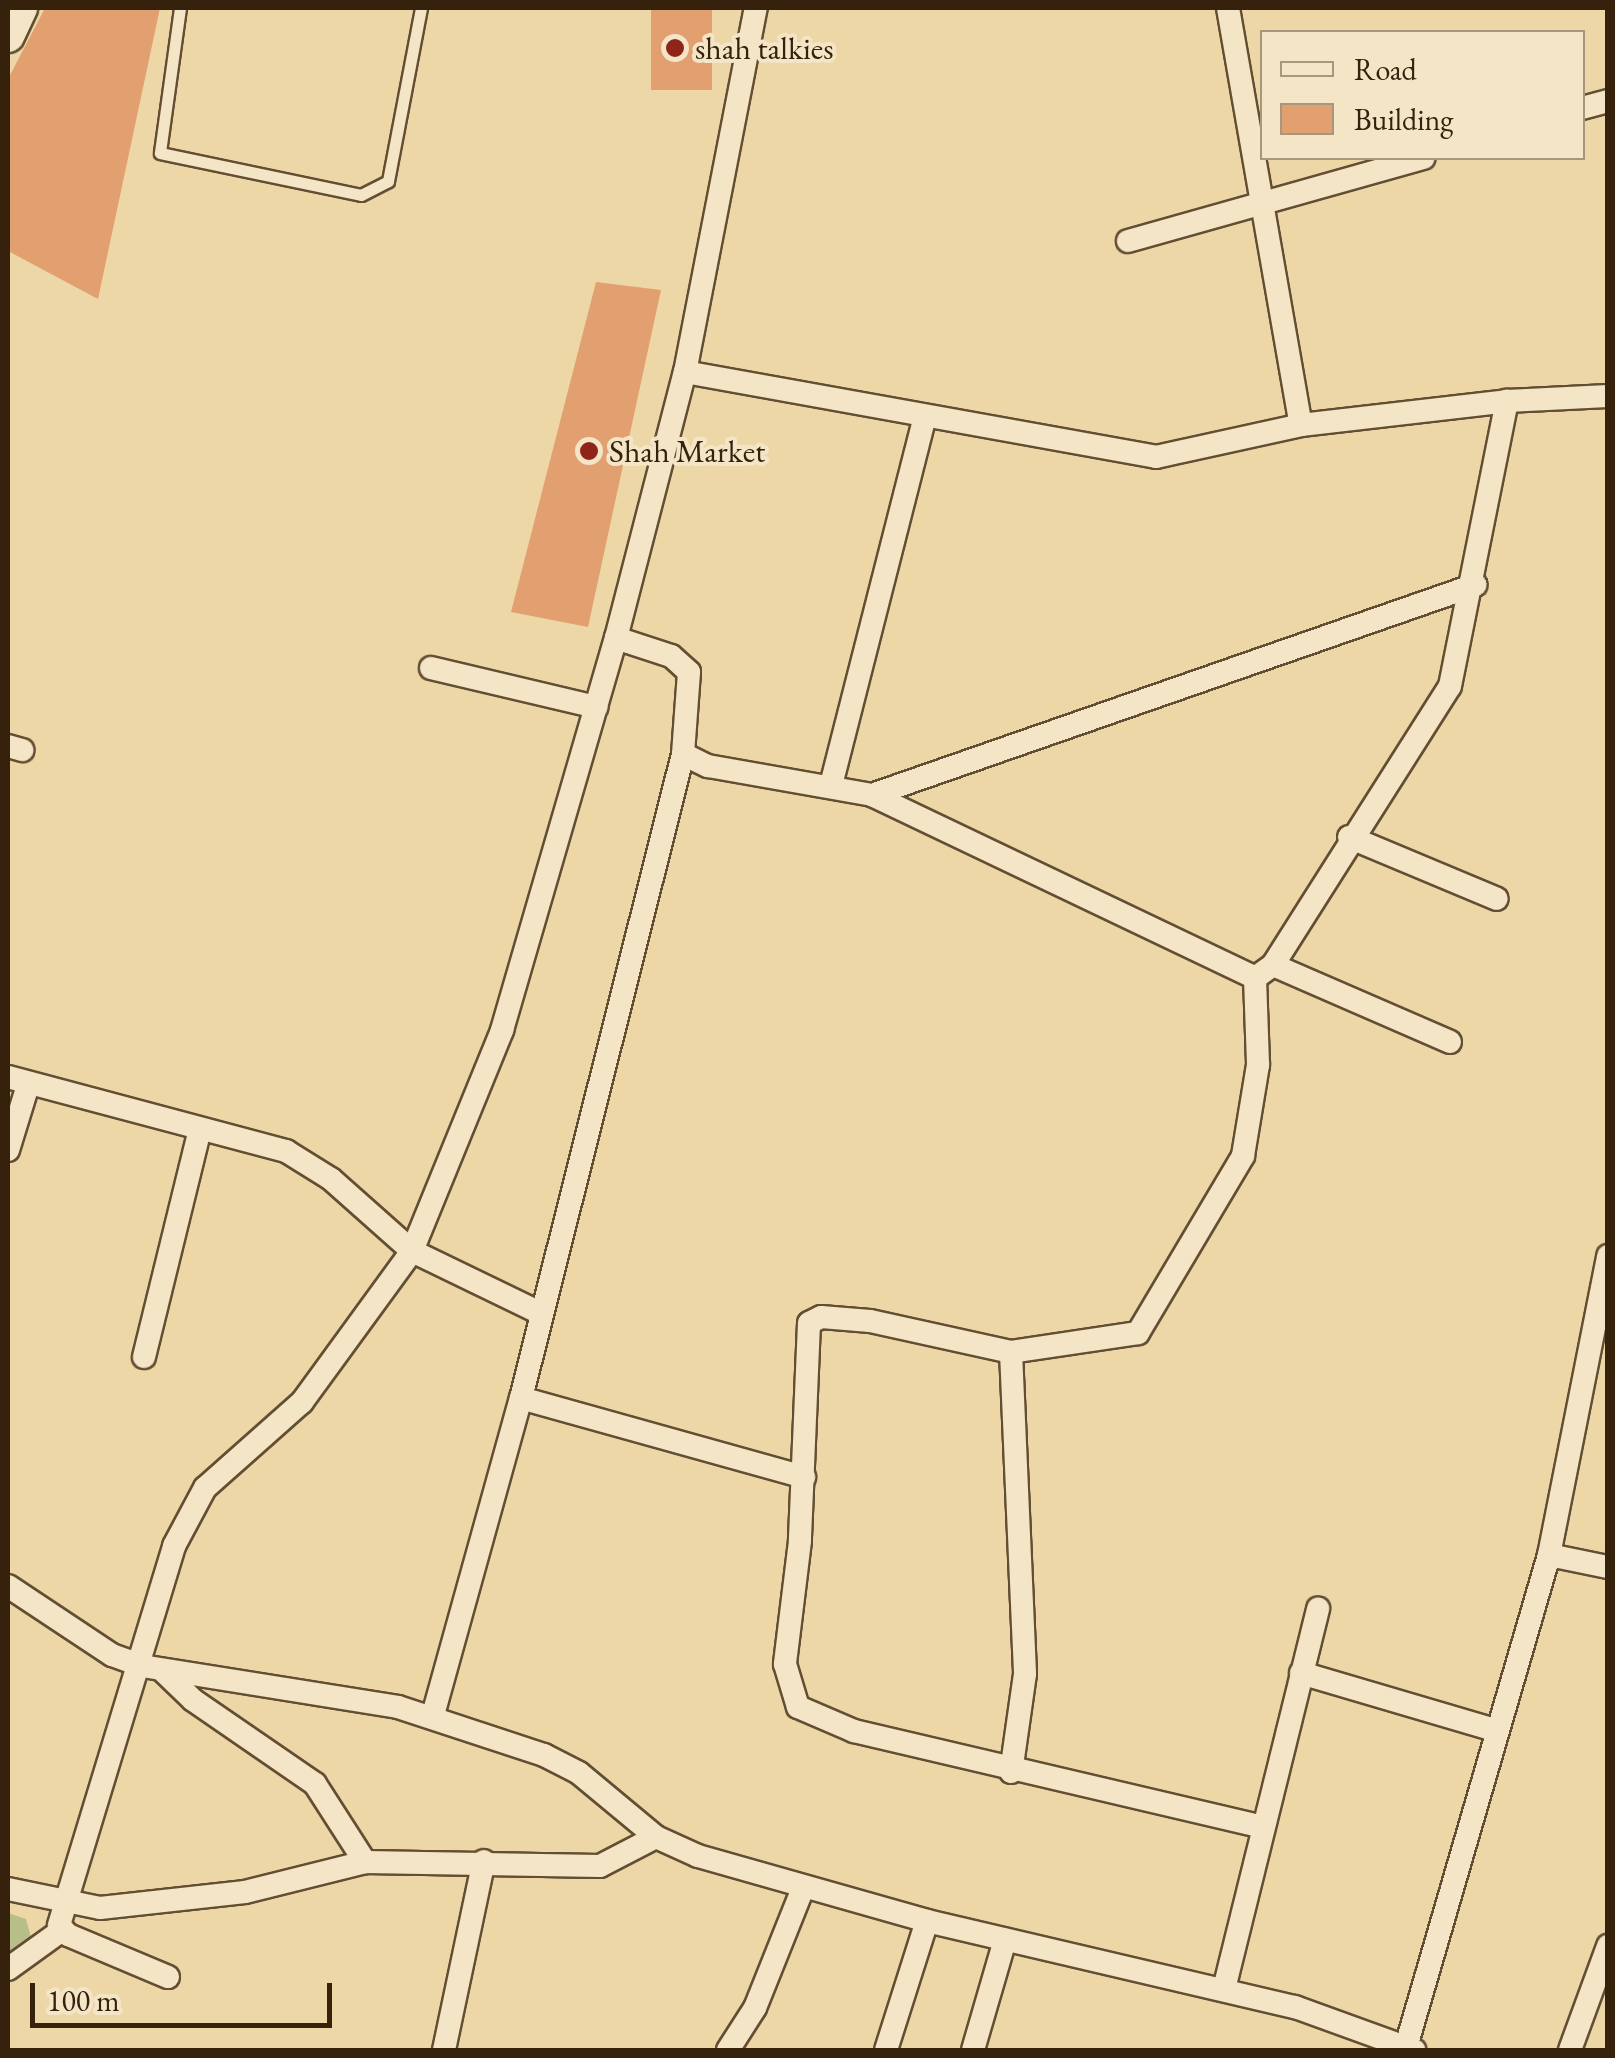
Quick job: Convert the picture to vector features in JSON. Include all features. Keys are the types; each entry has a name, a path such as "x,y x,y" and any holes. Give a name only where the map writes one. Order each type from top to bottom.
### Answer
{"main road":[{"path":"8,36 21,8"}],"street":[{"path":"62,1930 63,1905 152,1668 174,1546 192,1507 320,1381 412,1251 487,1076 616,638 684,372 756,8"},
{"path":"1228,8 1301,425"},
{"path":"1128,241 1265,207 1418,160"},
{"path":"684,372 924,419 1156,457 1301,425 1507,401 1608,396"},
{"path":"1260,1826 1011,1772 854,1731 798,1706 785,1664 804,1477 808,1322 821,1317 870,1321 1010,1352 1058,1350 1133,1336 1144,1328 1243,1156 1258,1065 1264,972 1349,836 1445,698 1475,585 1507,401"},
{"path":"831,785 924,419"},
{"path":"872,795 1475,585"},
{"path":"433,1715 521,1398 683,754 689,672 671,656 616,638"},
{"path":"431,668 596,708"},
{"path":"683,754 708,766 872,795 1264,972 1450,1042"},
{"path":"1349,836 1497,899"},
{"path":"8,1150 18,1081 302,1159 412,1251 540,1313"},
{"path":"144,1357 200,1129"},
{"path":"152,1668 433,1715 568,1767 656,1838 803,1888 1005,1940 1224,1989 1372,2030 1409,2049 1495,1730 1549,1555 1601,1344 1608,1256"},
{"path":"1010,1352 1025,1674 1011,1772"},
{"path":"521,1398 804,1477"},
{"path":"1549,1555 1608,1567"},
{"path":"8,1586 72,1631 152,1668 315,1784 366,1862"},
{"path":"1224,1989 1260,1826 1318,1608"},
{"path":"1302,1673 1495,1730"},
{"path":"8,1890 63,1905 201,1898 366,1862 484,1861 600,1866 656,1838"},
{"path":"444,2050 484,1861"},
{"path":"728,2050 755,2008 803,1888"},
{"path":"886,2050 927,1921"},
{"path":"8,1969 62,1930"},
{"path":"62,1930 168,1977"},
{"path":"973,2050 1005,1940"},
{"path":"1570,2050 1608,1946"}],"lane":[{"path":"180,8 160,152 361,195 388,181 421,8"}],"green space":[{"path":"8,1913 26,1919 37,1960 8,1980"}],"building":[{"path":"45,8 160,8 98,299 8,251 8,79"},
{"name":"shah talkies","path":"651,8 712,8 712,90 651,90"},
{"name":"Shah Market","path":"596,282 661,290 588,627 511,612"}],"place":[{"name":"shah talkies","path":"675,48"},
{"name":"Shah Market","path":"589,451"}]}
